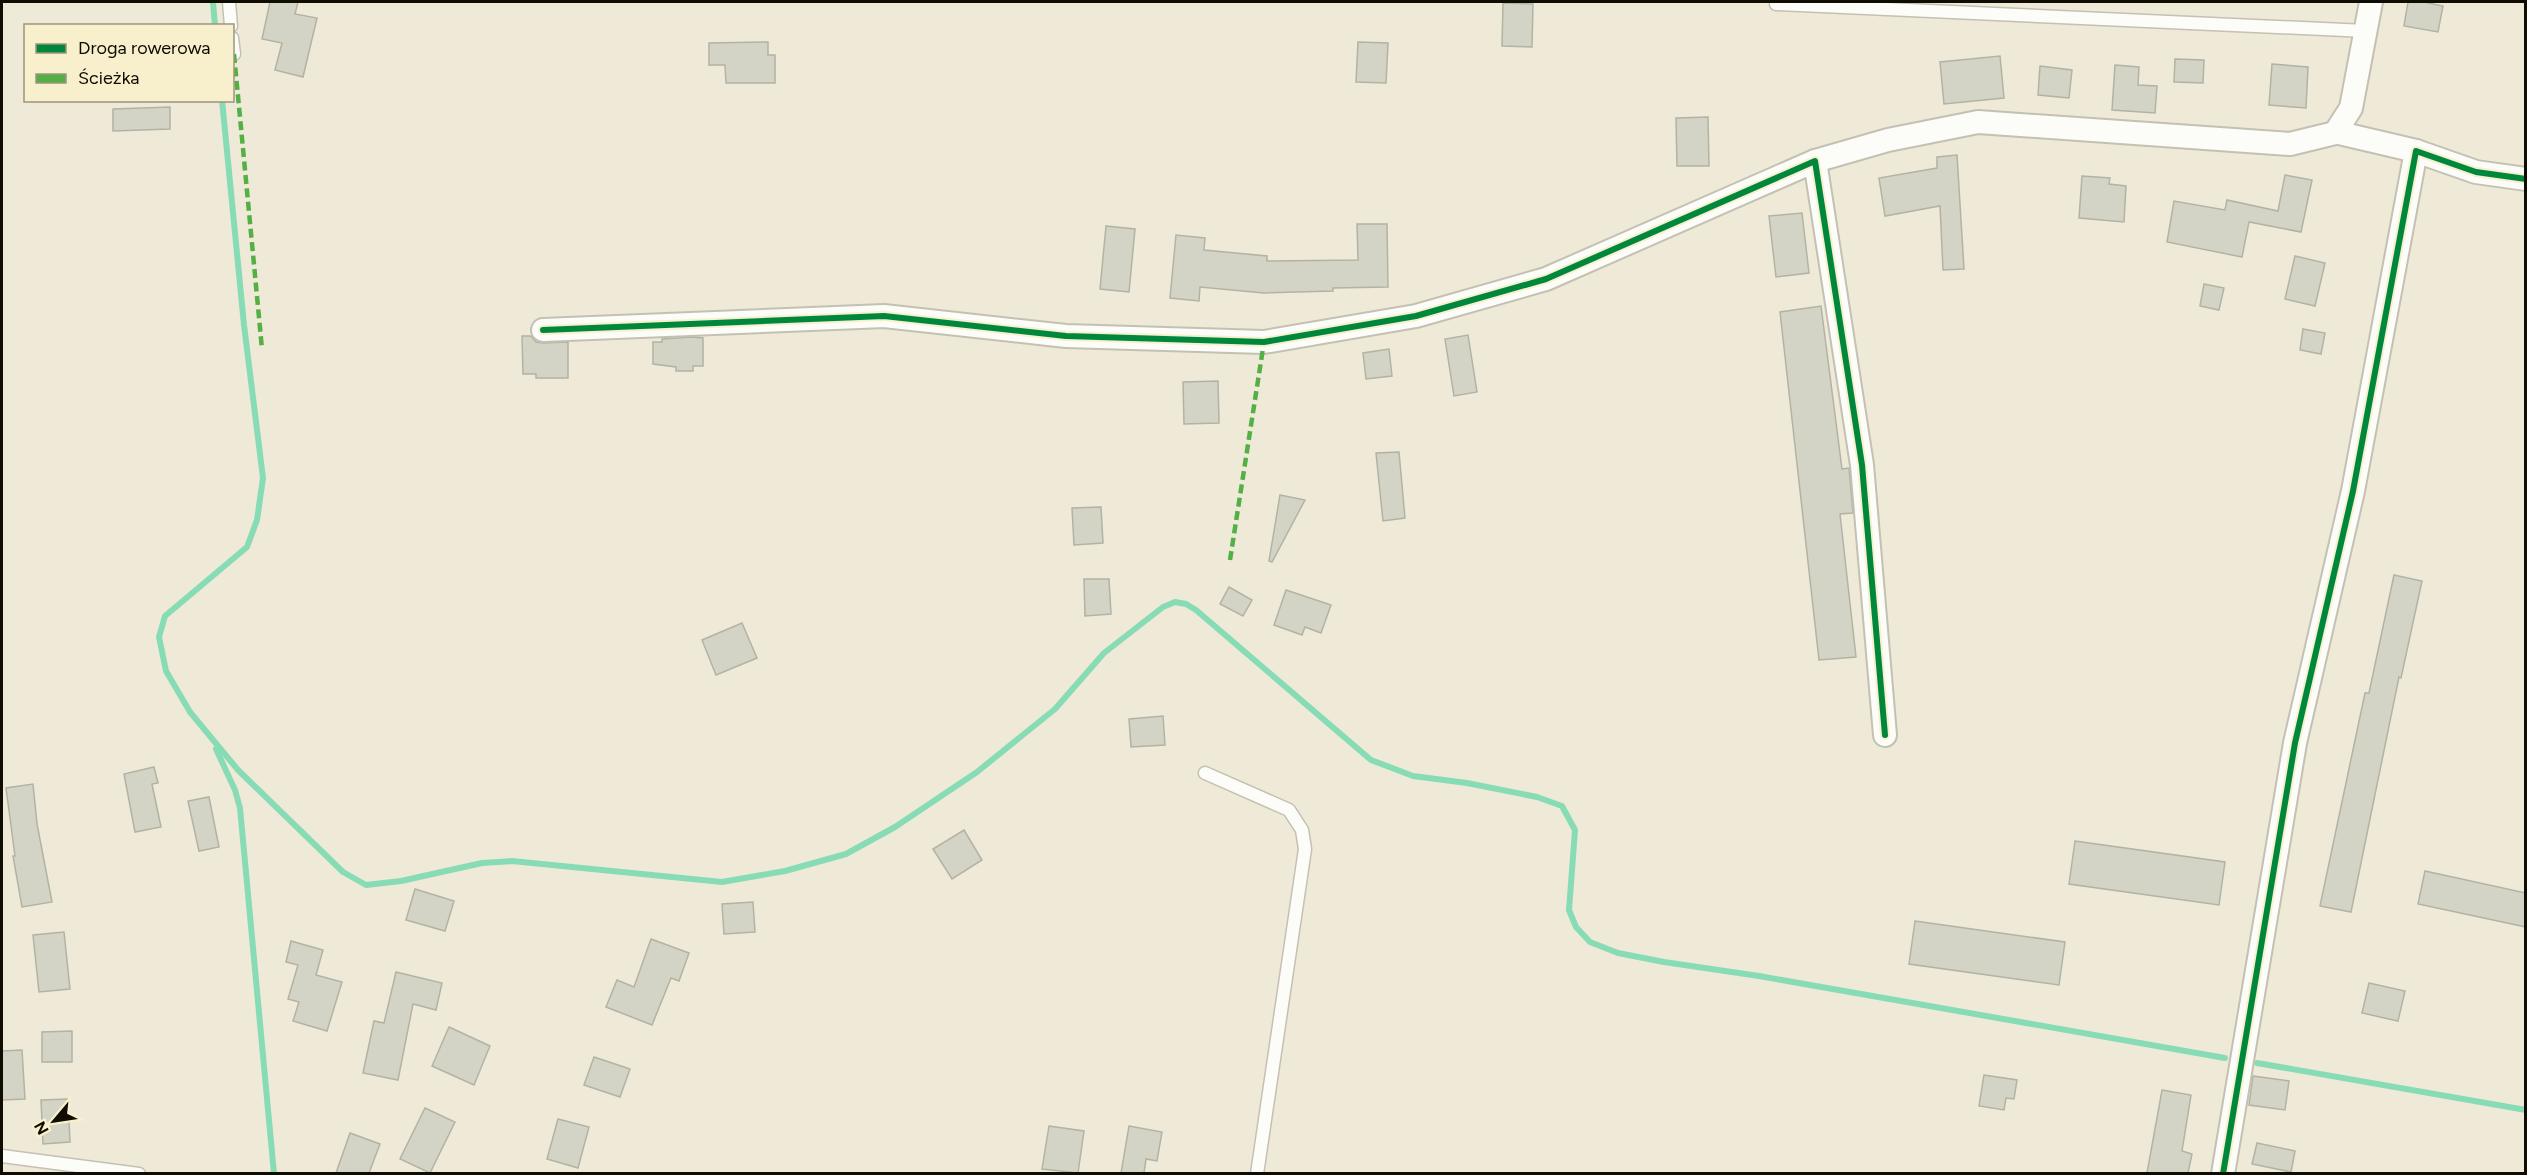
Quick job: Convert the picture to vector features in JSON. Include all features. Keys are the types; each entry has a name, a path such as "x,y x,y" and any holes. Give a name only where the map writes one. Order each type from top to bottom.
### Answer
{"street":[{"path":"2335,132 2351,108 2371,2"},
{"path":"543,330 884,316 1066,336 1264,342 1416,316 1546,279 1815,161 1888,140 1978,122 2290,144 2335,132 2416,151 2476,172 2526,179"},
{"path":"2223,1173 2295,743 2353,491 2416,151"},
{"path":"1815,161 1862,465 1885,735"}],"lane":[{"path":"229,2 231,24"},
{"path":"1776,4 2366,31"},
{"path":"1205,773 1289,810 1302,830 1305,849 1257,1173"},
{"path":"2,1156 139,1173"}],"building":[{"path":"270,2 298,2 295,14 317,18 303,77 275,70 282,43 262,39"},
{"path":"2408,2 2429,2 2443,6 2438,32 2404,26"},
{"path":"1503,3 1533,4 1532,47 1502,46"},
{"path":"768,42 768,55 775,55 775,83 726,83 725,65 709,65 709,43"},
{"path":"1358,42 1388,43 1386,83 1356,82"},
{"path":"2000,56 2004,98 1944,104 1940,62"},
{"path":"2175,59 2204,60 2203,83 2174,82"},
{"path":"2272,64 2308,67 2306,108 2269,105"},
{"path":"2115,65 2139,67 2138,85 2157,86 2155,113 2112,110"},
{"path":"2040,66 2072,70 2069,98 2038,95"},
{"path":"170,107 170,129 113,131 113,109"},
{"path":"1708,117 1709,166 1677,166 1676,118"},
{"path":"1957,155 1964,269 1943,270 1940,206 1885,216 1879,178 1937,168 1937,157"},
{"path":"2285,175 2312,180 2301,232 2249,222 2242,257 2167,242 2174,201 2225,210 2227,200 2278,211"},
{"path":"2082,176 2110,178 2109,184 2126,186 2124,222 2079,218"},
{"path":"1802,213 1809,273 1776,277 1769,216"},
{"path":"1357,224 1387,224 1388,287 1264,293 1200,287 1199,301 1170,298 1176,235 1205,238 1204,250 1267,256 1267,261 1358,260"},
{"path":"1106,226 1135,229 1129,292 1100,289"},
{"path":"2295,256 2325,263 2315,306 2285,299"},
{"path":"2204,284 2224,288 2219,310 2200,306"},
{"path":"1821,306 1842,469 1849,468 1853,513 1840,514 1856,657 1819,660 1780,312"},
{"path":"2303,329 2325,333 2321,354 2300,350"},
{"path":"1468,335 1477,392 1454,396 1445,339"},
{"path":"522,336 531,336 536,342 543,343 568,342 568,378 536,378 536,374 523,374"},
{"path":"703,338 703,366 693,366 693,371 676,371 676,367 653,364 653,342 662,342 662,339"},
{"path":"1389,349 1392,376 1366,379 1363,353"},
{"path":"1218,381 1219,423 1184,424 1183,382"},
{"path":"1399,452 1405,518 1383,521 1376,453"},
{"path":"1280,495 1305,500 1272,562 1269,561"},
{"path":"1101,507 1103,543 1074,545 1072,508"},
{"path":"2394,575 2422,581 2401,678 2399,677 2351,912 2320,906 2365,693 2369,693"},
{"path":"1084,579 1109,579 1111,614 1085,616"},
{"path":"1229,587 1252,600 1243,616 1220,604"},
{"path":"1286,590 1331,605 1321,633 1305,627 1302,635 1274,625"},
{"path":"742,623 757,658 716,675 702,640"},
{"path":"1163,716 1165,745 1131,747 1129,719"},
{"path":"154,767 158,783 152,784 161,827 135,832 124,774"},
{"path":"33,784 37,824 52,902 22,907 13,856 15,856 6,788"},
{"path":"209,797 219,847 199,851 188,801"},
{"path":"964,830 982,860 952,879 933,849"},
{"path":"2075,841 2225,862 2219,905 2069,884"},
{"path":"2425,871 2526,893 2526,927 2418,904"},
{"path":"415,889 454,901 445,931 406,920"},
{"path":"753,902 755,932 724,934 722,904"},
{"path":"1915,921 2065,942 2059,985 1909,964"},
{"path":"64,932 70,989 39,992 33,935"},
{"path":"651,939 689,953 679,981 671,978 652,1025 606,1007 617,980 634,987"},
{"path":"291,941 323,950 316,975 342,982 327,1031 293,1021 299,1002 288,999 298,965 286,962"},
{"path":"396,972 442,983 436,1010 413,1004 398,1080 363,1073 374,1021 384,1023"},
{"path":"2369,983 2405,991 2398,1021 2362,1013"},
{"path":"449,1027 490,1046 474,1085 432,1066"},
{"path":"72,1031 72,1062 42,1062 42,1032"},
{"path":"22,1050 25,1099 2,1100 2,1051"},
{"path":"594,1057 630,1069 620,1097 584,1085"},
{"path":"1984,1075 2017,1080 2014,1099 2006,1098 2004,1110 1979,1106"},
{"path":"2253,1076 2289,1081 2285,1110 2249,1105"},
{"path":"2162,1090 2191,1095 2182,1151 2192,1154 2188,1173 2147,1173"},
{"path":"68,1099 70,1142 43,1144 41,1100"},
{"path":"425,1108 455,1122 430,1173 400,1159"},
{"path":"558,1119 589,1127 578,1168 547,1159"},
{"path":"1049,1126 1084,1131 1078,1173 1042,1169"},
{"path":"1129,1126 1162,1132 1157,1161 1146,1159 1144,1173 1121,1173"},
{"path":"350,1133 380,1144 369,1173 336,1173"},
{"path":"2257,1143 2295,1151 2291,1172 2252,1164"}],"waterway":[{"path":"213,2 215,24"},
{"path":"222,102 244,325 263,478 257,520 247,547 165,616 159,637 166,671 190,712 238,770 343,872 366,885 401,881 482,863 512,861 722,882 785,871 846,854 895,827 977,772 1055,709 1104,653 1163,607 1175,602 1186,604 1196,610 1371,760 1413,776 1467,783 1537,797 1562,806 1575,830 1569,910 1576,927 1590,942 1618,953 1664,962 1759,976 2225,1058"},
{"path":"216,749 235,790 240,808 274,1174"},
{"path":"2257,1063 2526,1110"}],"marked path":[{"path":"234,54 262,349"},
{"path":"1230,560 1264,342"}],"cycle path":[{"path":"2223,1174 2295,743 2353,491 2416,151 2476,172 2526,179"},
{"path":"543,330 884,316 1066,336 1264,342 1416,316 1546,279 1815,161 1862,465 1885,735"}]}
